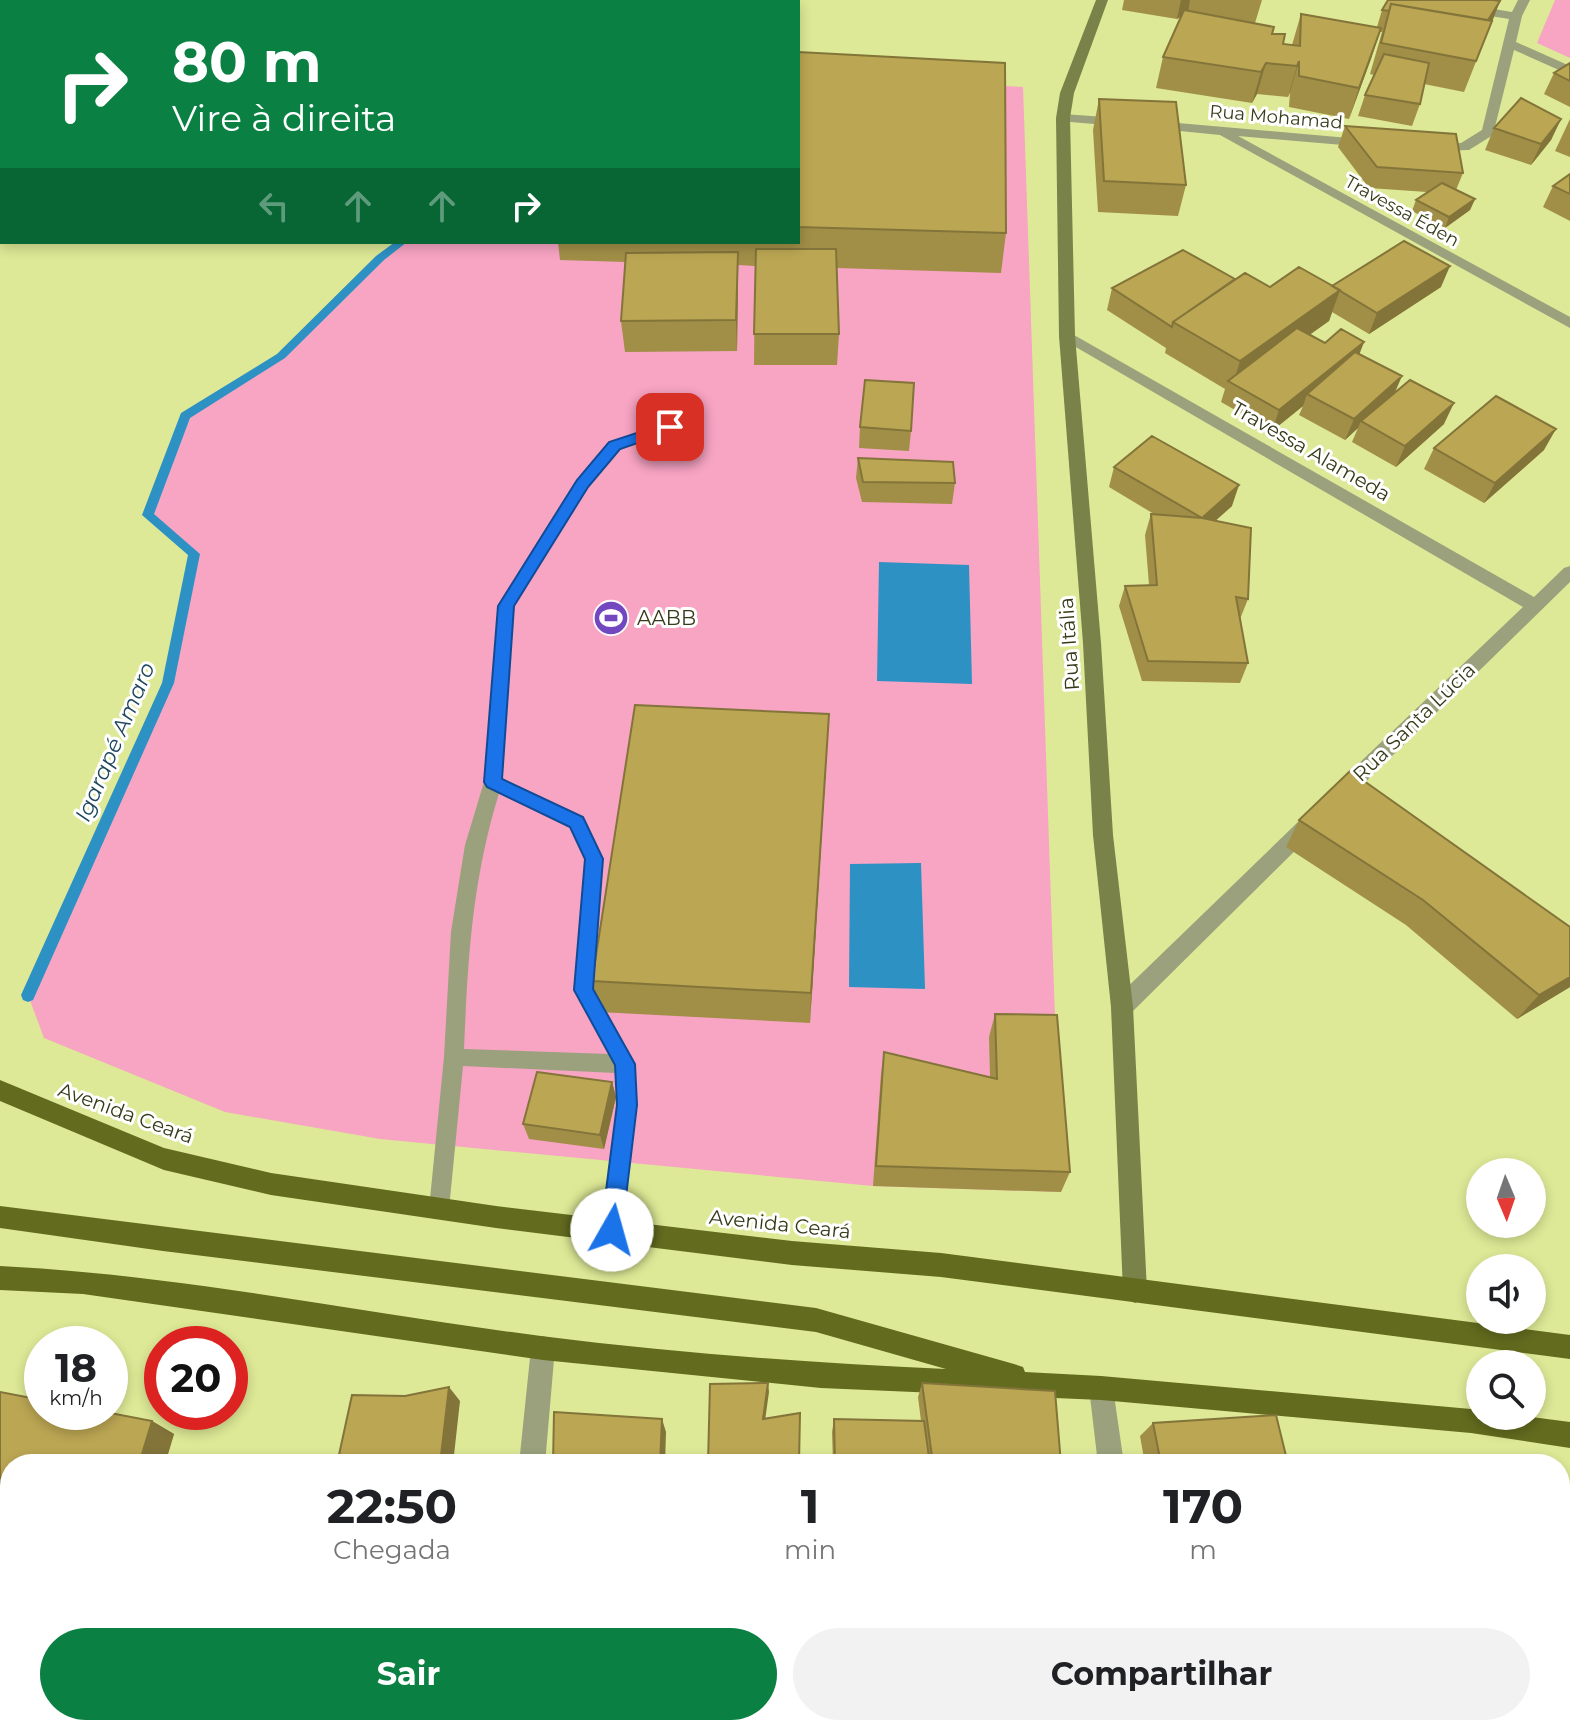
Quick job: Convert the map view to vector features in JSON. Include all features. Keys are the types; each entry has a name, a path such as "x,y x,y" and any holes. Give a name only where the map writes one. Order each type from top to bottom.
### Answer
{"main road":[{"name":"Avenida Ceará","path":"0,1090 164,1159 271,1184 439,1209 792,1253 941,1265 1570,1347"},
{"path":"0,1217 163,1240 816,1320 1047,1385"},
{"path":"0,1278 83,1282 543,1348 821,1376 1101,1388 1471,1421 1570,1435"}],"street":[{"name":"Rua Itália","path":"1102,0 1067,93 1063,118 1067,336 1092,643 1103,835 1122,1007 1135,1291"},
{"path":"1416,0 1516,16"},
{"path":"1420,148 1464,147 1488,132 1516,16 1524,0"},
{"path":"1509,43 1570,71"},
{"name":"Rua Mohamad","path":"1063,118 1389,145"},
{"name":"Travessa Éden","path":"1217,129 1570,323"},
{"name":"Travessa Alameda","path":"1067,336 1534,605"},
{"name":"Rua Santa Lúcia","path":"1122,1007 1570,572"},
{"path":"533,1454 543,1348"},
{"path":"1101,1388 1110,1454"}],"lane":[{"path":"439,1209 454,1057 460,932 474,845 493,782 506,606 583,484 615,446 670,427"},
{"path":"493,782 577,822 594,859 584,990 625,1064 627,1105 612,1230"},
{"path":"454,1057 625,1064"}],"shaded area":[{"path":"1555,0 1570,0 1570,58 1537,43"},
{"name":"AABB","path":"800,74 1023,87 1061,1192 873,1186 380,1139 225,1112 44,1038 28,995 168,683 194,554 148,515 185,416 281,356 380,258 399,244 800,244"}],"water":[{"path":"879,562 969,565 972,684 877,681"},
{"path":"921,863 925,989 849,987 850,864"}],"building":[{"path":"1388,0 1500,1 1488,20 1391,4 1389,11 1382,10"},
{"path":"1391,4 1492,21 1476,61 1381,43"},
{"path":"1184,10 1274,27 1272,34 1285,34 1283,44 1300,46 1301,14 1381,28 1359,88 1299,76 1299,61 1297,66 1266,63 1261,72 1163,57"},
{"path":"800,52 1005,63 1006,233 800,227"},
{"path":"1384,54 1429,63 1420,104 1365,95"},
{"path":"1570,63 1570,81 1554,73"},
{"path":"1521,98 1561,119 1541,144 1494,128"},
{"path":"1099,99 1176,102 1186,185 1104,181"},
{"path":"1345,126 1456,134 1463,173 1377,167"},
{"path":"1570,174 1570,194 1553,186"},
{"path":"1442,183 1475,199 1449,217 1416,200"},
{"path":"1404,241 1450,266 1377,313 1332,286"},
{"path":"756,249 836,249 839,334 754,334"},
{"path":"1183,250 1235,279 1173,322 1172,327 1112,288"},
{"path":"738,252 736,320 621,321 626,253"},
{"path":"1299,267 1340,290 1240,361 1173,322 1245,273 1270,287"},
{"path":"1297,328 1325,343 1341,329 1364,342 1279,410 1228,381"},
{"path":"1355,352 1402,376 1354,419 1307,394"},
{"path":"865,380 914,383 911,431 860,427"},
{"path":"1410,380 1454,403 1405,446 1361,421"},
{"path":"1496,396 1556,429 1495,483 1434,448"},
{"path":"1152,436 1239,485 1202,518 1114,467"},
{"path":"858,458 953,462 955,483 863,482"},
{"path":"1151,514 1202,518 1251,528 1248,599 1236,597 1248,663 1148,661 1125,586 1157,585"},
{"path":"635,705 829,714 811,993 592,981"},
{"path":"1350,771 1570,927 1570,977 1539,995 1423,900 1299,820"},
{"path":"995,1014 1057,1015 1070,1172 876,1166 884,1052 997,1079"},
{"path":"537,1072 612,1082 600,1135 523,1124"},
{"path":"768,1383 763,1419 800,1413 799,1454 708,1454 710,1384"},
{"path":"922,1383 1055,1391 1060,1454 932,1454"},
{"path":"449,1387 441,1454 339,1454 352,1395 405,1396"},
{"path":"0,1392 24,1397 24,1430 128,1430 128,1416 144,1419 144,1430 149,1430 142,1454 0,1454"},
{"path":"554,1412 662,1419 660,1454 553,1454"},
{"path":"1276,1415 1286,1454 1159,1454 1153,1423"},
{"path":"834,1419 924,1421 929,1454 835,1454"}],"waterway":[{"name":"Igarapé Amaro","path":"28,995 168,683 194,554 148,515 185,416 281,356 380,258 399,244"}],"place":[{"name":"AABB","path":"611,618"}],"route":[{"path":"612,1230 627,1105 625,1064 584,990 594,859 577,822 493,782 506,606 583,484 615,446 670,427"}]}
